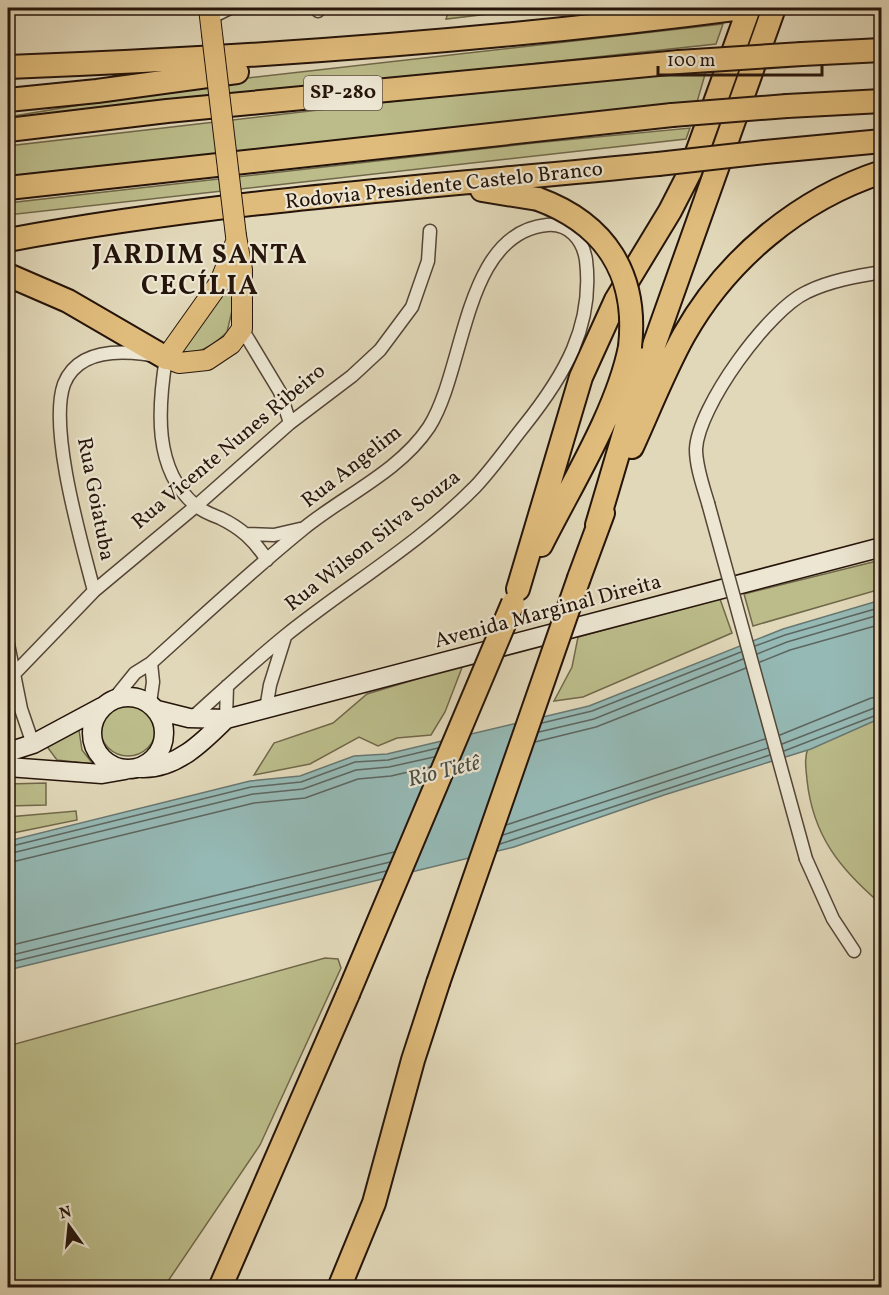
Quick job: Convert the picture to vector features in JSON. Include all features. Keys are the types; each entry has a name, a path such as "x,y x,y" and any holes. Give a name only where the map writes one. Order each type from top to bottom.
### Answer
{"highway":[{"path":"8,108 97,92 450,41 742,8"},
{"path":"516,596 581,377 616,300 686,179 749,8"},
{"path":"339,1287 374,1203 413,1060 438,982 595,532 631,410 774,8"},
{"path":"8,68 200,60 450,41"},
{"name":"SP-280","path":"8,130 167,111 679,62 882,50"},
{"path":"8,100 97,92"},
{"path":"8,188 672,115 882,101"},
{"name":"Rodovia Presidente Castelo Branco","path":"8,240 129,219 396,189 882,141"},
{"path":"595,532 674,355 694,319 718,285 756,245 799,212 847,186 882,172"},
{"path":"220,1287 348,994 516,596 608,413 626,367 630,347 632,326 627,287 611,253 588,225 567,212 538,200 475,189 396,189"},
{"path":"8,275 68,301 166,358"}],"main road":[{"path":"211,20 243,286 242,329 231,344 207,360 179,363 166,358 220,282 236,239"},
{"path":"220,282 243,286"},
{"name":"Avenida Marginal Direita","path":"153,707 192,718 226,719 882,547"},
{"path":"8,752 33,744 126,696 153,707 163,720 163,744 158,754 134,768 102,774 8,767"},
{"path":"109,703 96,716 92,728 95,747 106,762 117,767 152,768 171,763 206,738 226,719"},
{"path":"33,744 36,754 48,770"}],"street":[{"path":"211,20 230,8"},
{"name":"Rua Angelim","path":"109,703 135,674 151,663 304,528 381,474 424,434 443,397 480,286 490,263 502,246 514,235 530,227 553,224 569,229 580,242 585,255"},
{"name":"Rua Vicente Nunes Ribeiro","path":"15,674 94,591 196,506 290,423 352,376 380,350 412,307 428,261 430,231"},
{"name":"Rua Wilson Silva Souza","path":"192,718 285,636 430,525 487,474 551,391 577,344 588,302 585,255"},
{"path":"854,951 833,919 806,859 698,466 696,450 706,412 758,335 806,292 882,272"},
{"path":"242,329 280,392 290,423"},
{"name":"Rua Goiatuba","path":"94,591 67,482 61,422 64,385 83,363 116,352 132,351 166,358"},
{"path":"166,358 159,402 161,430 168,466 177,485 196,506 248,534 274,535 304,528"},
{"path":"177,485 194,491 212,492 214,516"},
{"path":"248,534 267,560"},
{"name":"Rua Wilson Silva Souza","path":"266,710 270,685 285,636"},
{"path":"8,644 21,709 33,744"},
{"path":"151,663 153,707"},
{"path":"226,719 227,686"}],"green space":[{"path":"539,8 446,19 449,10"},
{"path":"723,24 716,44 8,121 8,117 230,80"},
{"path":"706,71 697,102 8,176 8,146 405,100"},
{"path":"690,128 686,139 8,215 8,203 534,143"},
{"path":"225,290 231,291 235,298 227,332 217,341 199,351 180,351"},
{"path":"881,560 881,589 753,626 744,594"},
{"path":"720,599 732,633 583,697 554,701 572,667 578,637"},
{"path":"463,665 445,712 431,735 397,738 378,746 359,737 310,764 254,775 274,743 333,723 367,694"},
{"path":"128,700 139,702 148,708 154,717 156,728 154,739 148,748 139,754 128,756 117,754 108,748 102,739 100,728 102,717 108,708 117,702"},
{"path":"881,706 881,904 841,864 822,835 810,800 806,756 808,748"},
{"path":"78,724 82,750 93,764 57,760 48,748 54,737"},
{"path":"46,783 46,805 8,806 8,784"},
{"path":"76,811 77,820 8,834 8,817"},
{"path":"325,958 338,959 341,968 260,1145 164,1287 8,1287 8,1046"}],"water":[{"name":"Rio Tietê","path":"881,600 881,718 811,749 664,795 514,847 8,970 8,841 250,781 300,776 354,756 387,754 589,706 783,629"}],"district":[{"name":"JARDIM SANTA CECÍLIA","path":"200,272"}]}
